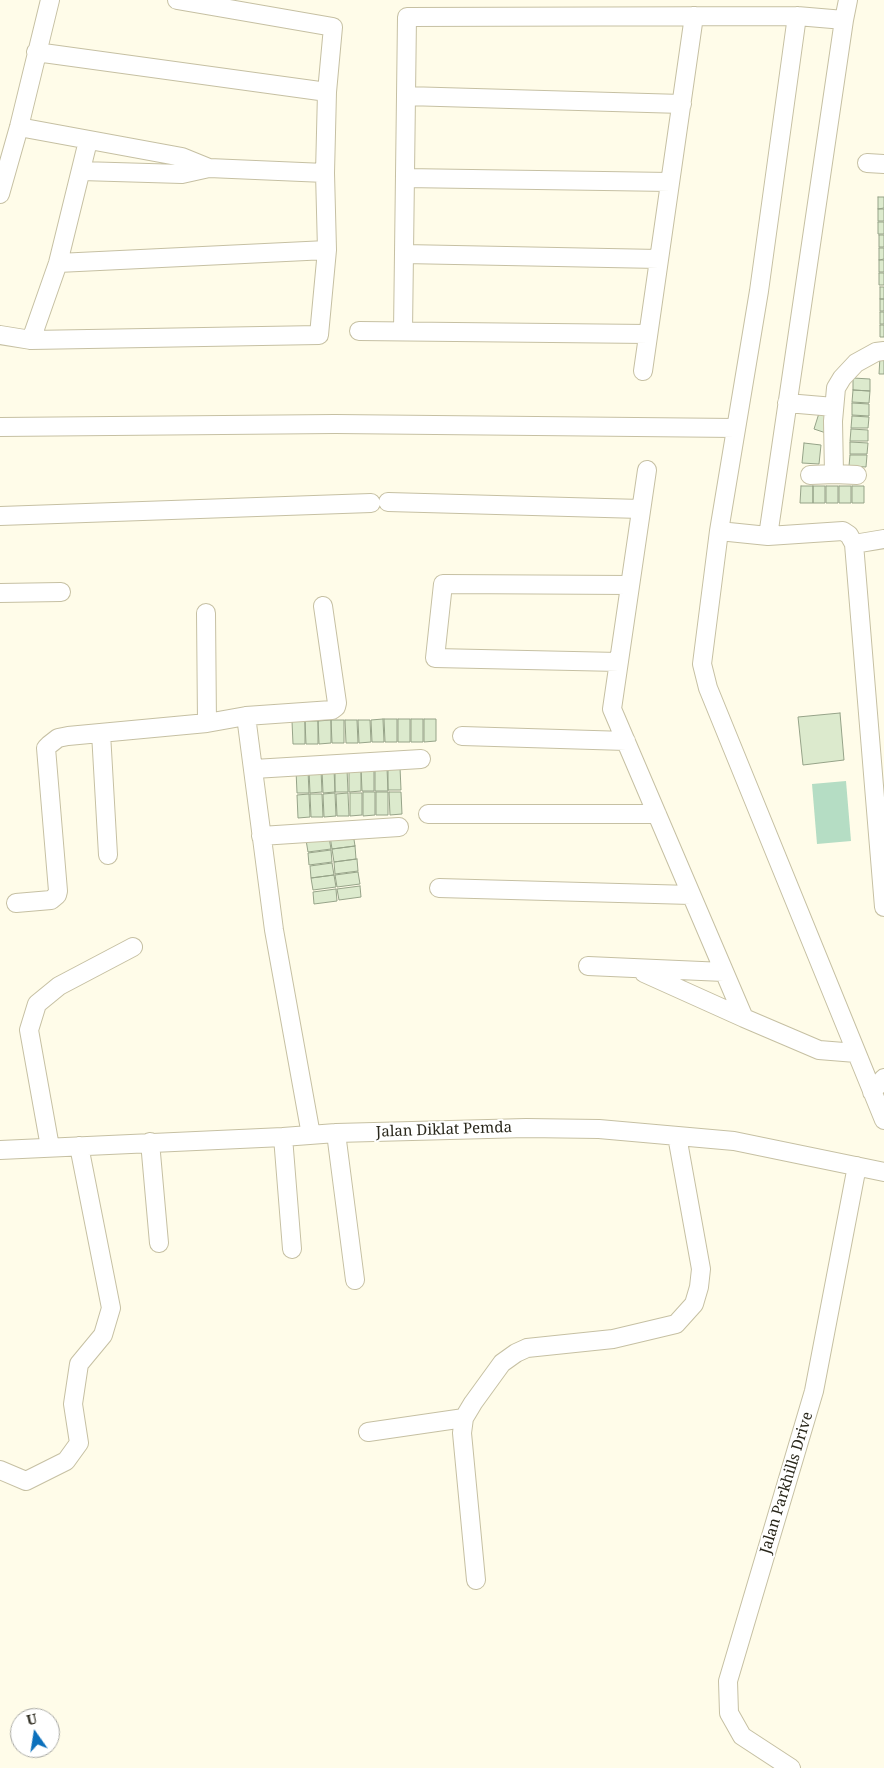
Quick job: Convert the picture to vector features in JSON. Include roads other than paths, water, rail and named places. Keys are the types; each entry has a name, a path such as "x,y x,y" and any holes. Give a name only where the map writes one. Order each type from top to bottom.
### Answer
{"street":[{"path":"0,194 19,127 50,0"},
{"path":"0,335 31,340 319,335 327,250 325,173 327,92 333,27 176,0"},
{"path":"763,535 787,403 839,19 848,0"},
{"path":"643,371 694,16"},
{"path":"403,331 407,17 801,16 839,19"},
{"path":"801,16 736,428 724,531 702,664 708,688 884,1120"},
{"path":"36,52 327,92"},
{"path":"406,96 682,104"},
{"path":"19,127 182,156 209,168"},
{"path":"31,340 58,262 88,140"},
{"path":"81,171 182,174 209,168 325,173"},
{"path":"405,178 670,182"},
{"path":"58,262 327,250"},
{"path":"404,254 659,259"},
{"path":"359,331 648,334"},
{"path":"834,474 834,408 836,388 842,378 856,363 876,352 884,351"},
{"path":"787,403 834,408"},
{"path":"0,427 343,424 736,428"},
{"path":"647,470 612,709 744,1018"},
{"path":"810,475 857,475"},
{"path":"0,516 379,503 641,509"},
{"path":"724,531 763,535 843,531 849,535 854,544 884,907"},
{"path":"854,544 884,539"},
{"path":"619,662 435,658 444,584 630,585"},
{"path":"0,593 61,592"},
{"path":"16,903 51,900 57,895 58,891 46,748 58,738 207,723 246,716 332,710 336,707 324,606"},
{"path":"206,613 207,723"},
{"path":"246,716 274,930 311,1135"},
{"path":"101,733 108,854"},
{"path":"462,736 626,741"},
{"path":"254,769 421,759"},
{"path":"428,814 657,814"},
{"path":"261,836 399,827"},
{"path":"439,888 692,895"},
{"path":"50,1147 29,1030 34,1010 37,1004 59,986 133,948"},
{"path":"588,966 724,972"},
{"path":"634,968 819,1050 856,1053"},
{"path":"872,1092 884,1078"},
{"name":"Jalan Diklat Pemda","path":"0,1150 150,1142 283,1138 336,1133 526,1128 625,1130 734,1141 884,1172"},
{"path":"336,1133 355,1280"},
{"path":"476,1580 462,1433 464,1418 502,1363 527,1348 613,1339 676,1324 694,1304 699,1287 701,1269 677,1136"},
{"path":"283,1138 292,1249"},
{"path":"150,1142 159,1243"},
{"path":"0,1470 26,1481 66,1460 79,1442 73,1404 79,1364 104,1335 111,1308 79,1146"},
{"name":"Jalan Parkhills Drive","path":"791,1768 742,1736 729,1714 728,1680 814,1391 857,1166"},
{"path":"368,1432 464,1418"}]}
